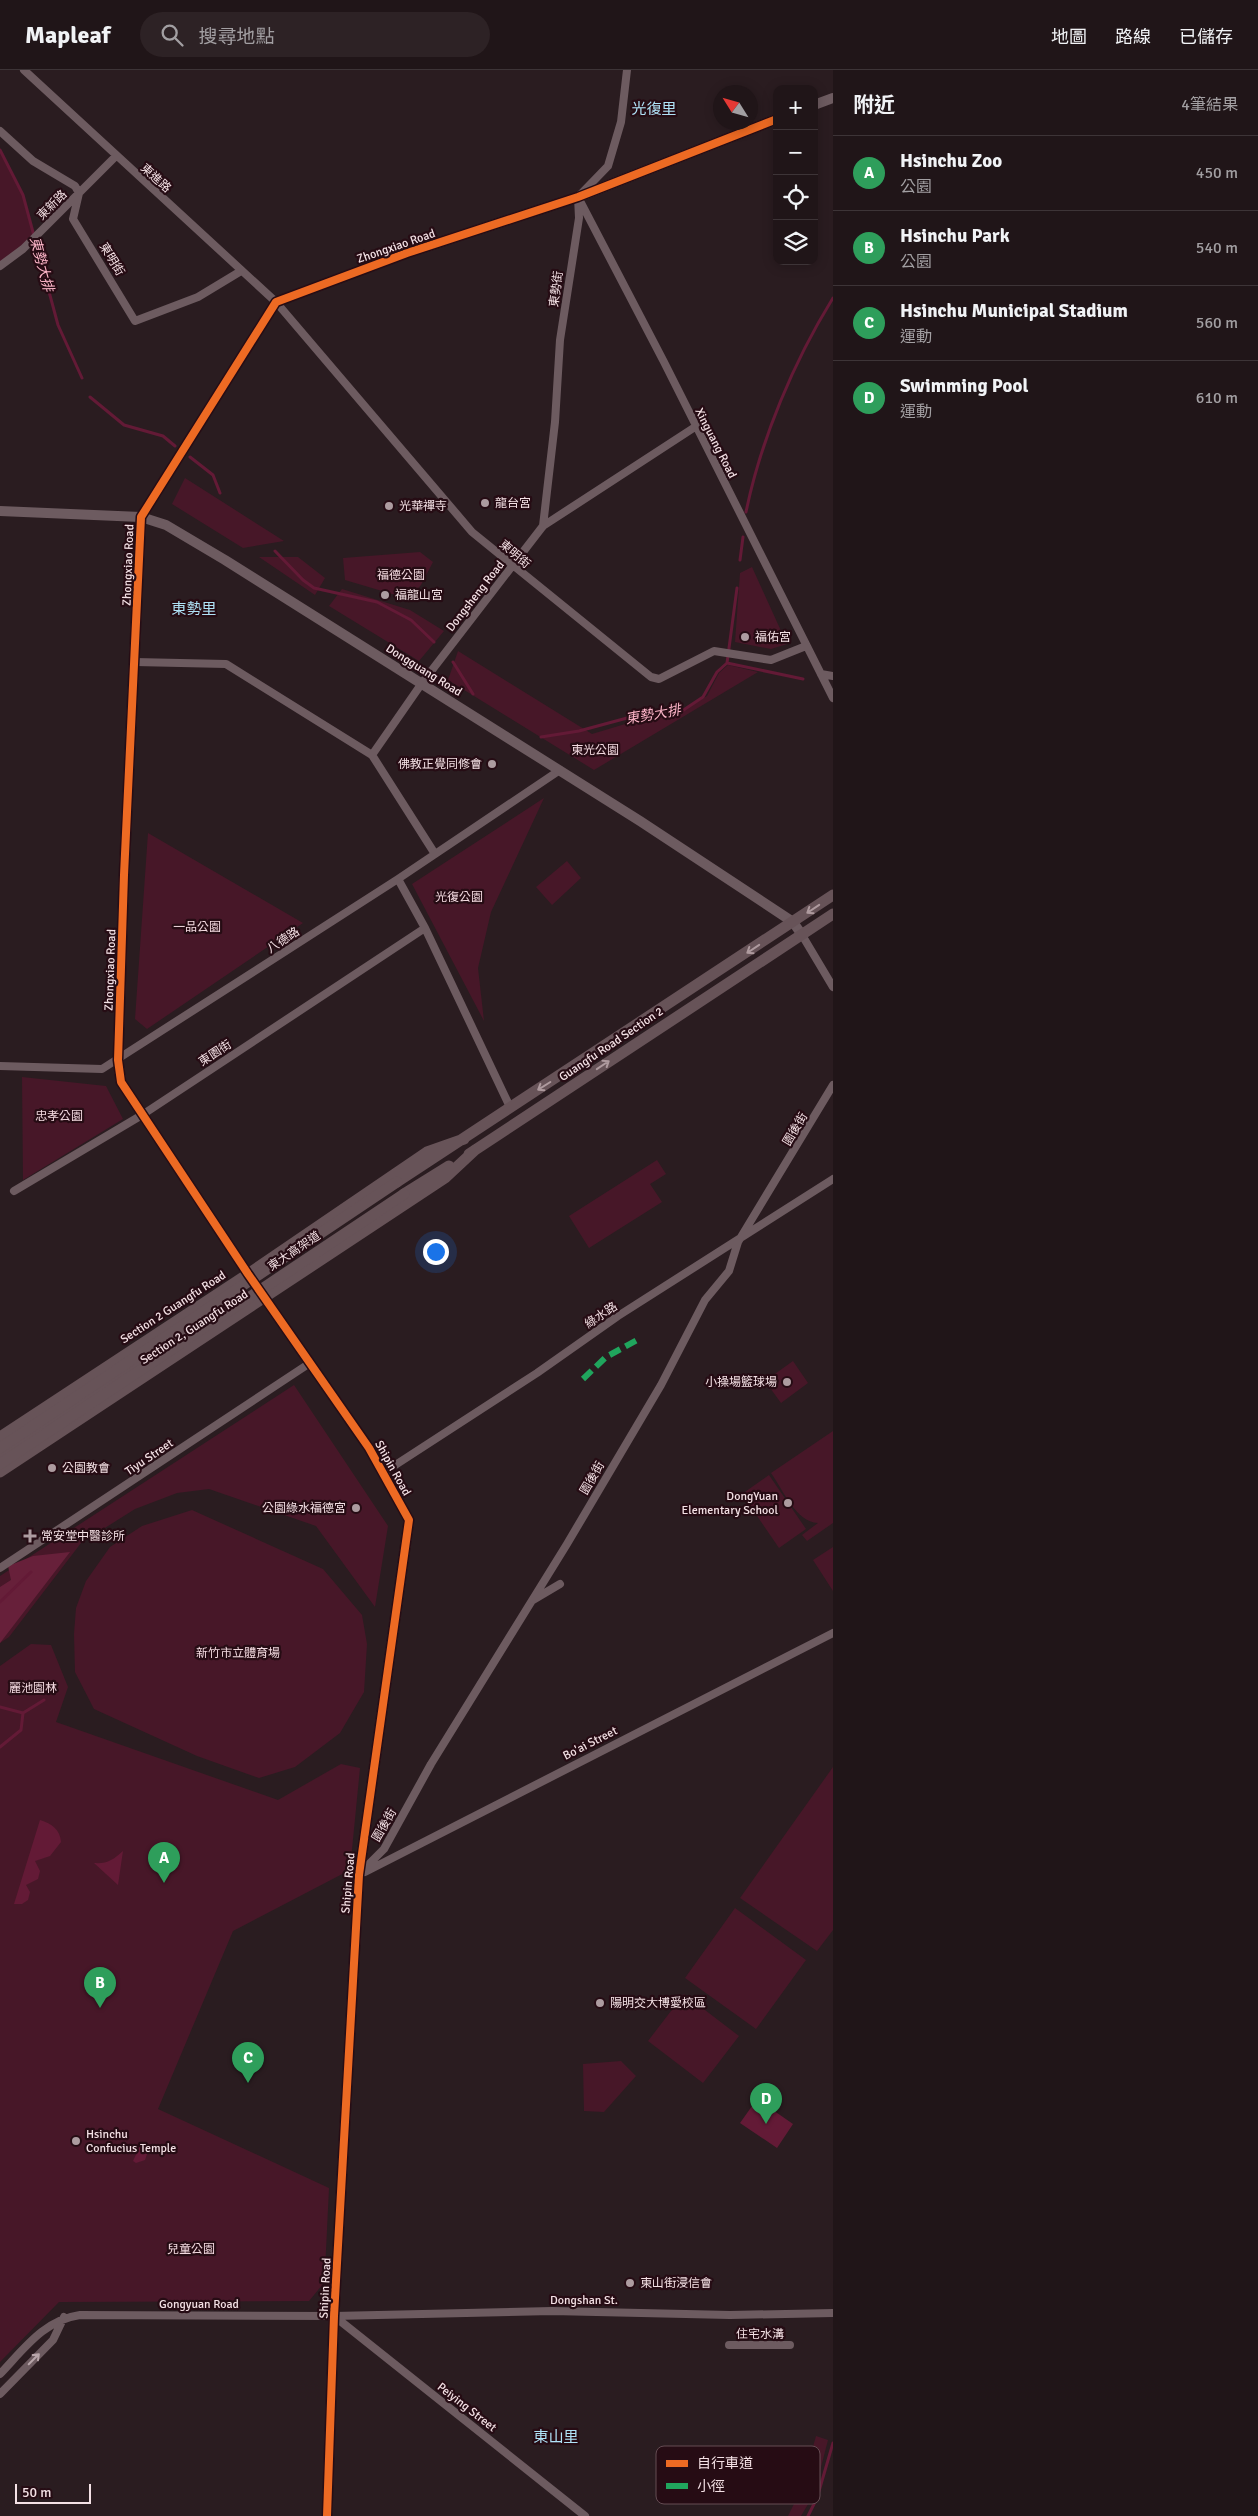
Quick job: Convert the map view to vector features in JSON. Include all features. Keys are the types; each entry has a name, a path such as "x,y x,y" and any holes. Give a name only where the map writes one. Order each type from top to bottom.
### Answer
{"main road":[{"path":"793,922 833,895"},
{"name":"Guangfu Road Section 2","path":"404,1194 475,1150 833,914"},
{"name":"Guangfu Road Section 2","path":"397,1182 606,1047 793,922"},
{"name":"Section 2 Guangfu Road","path":"0,1437 248,1274 427,1152 464,1139"},
{"name":"Section 2, Guangfu Road","path":"0,1472 446,1178 475,1150"},
{"name":"東大高架道","path":"0,1448 397,1182"},
{"name":"東大高架道","path":"0,1464 404,1194"},
{"path":"0,1455 205,1320 265,1297"}],"street":[{"name":"東進路","path":"24,70 276,302"},
{"path":"578,197 608,166 621,122 627,70"},
{"path":"818,104 833,98"},
{"name":"Zhongxiao Road","path":"265,1297 120,1082 118,1060 124,875 141,517 276,302 407,253 578,197 773,121"},
{"path":"0,131 33,161 71,182 79,194"},
{"name":"東新路","path":"0,266 23,249 116,156"},
{"name":"東明街","path":"79,194 73,219 135,322 198,297 241,271"},
{"name":"Xinguang Road","path":"578,197 664,362 695,427 833,698"},
{"name":"東勢街","path":"543,526 555,422 560,340 579,218 578,197"},
{"name":"東明街","path":"276,302 472,532 651,677 659,679 714,651 722,650 771,660 806,646"},
{"name":"Dongsheng Road","path":"372,755 422,684 543,526 695,427"},
{"name":"Dongguang Road","path":"0,511 141,517 166,525 560,770 793,922 802,935"},
{"path":"135,662 226,664 372,755 435,854"},
{"path":"821,674 833,676"},
{"name":"八德路","path":"0,1066 100,1070 398,879 560,770"},
{"path":"398,879 425,928 510,1108"},
{"name":"東園街","path":"14,1191 142,1115 425,928"},
{"path":"802,935 833,987"},
{"name":"園後街","path":"358,1875 384,1849 430,1764 532,1600 661,1385 705,1300 729,1271 738,1242 807,1131 833,1085"},
{"name":"綠水路","path":"384,1473 537,1373 618,1316 738,1242 833,1179"},
{"name":"Shipin Road","path":"265,1297 369,1448 409,1520 358,1875 334,2316 327,2516"},
{"name":"Tiyu Street","path":"0,1568 310,1363"},
{"path":"532,1600 560,1584"},
{"name":"Bo'ai Street","path":"358,1875 833,1633"},
{"name":"Dongshan St.","path":"334,2316 552,2311 730,2315 833,2313"},
{"name":"Gongyuan Road","path":"0,2374 41,2330 64,2317 80,2315 334,2316"},
{"name":"Peiying Street","path":"334,2316 585,2516"},
{"path":"0,2394 53,2340 64,2317"},
{"name":"住宅水溝","path":"730,2345 790,2345"}],"green space":[{"path":"0,150 23,195 35,237 0,266"},
{"path":"185,478 284,541 243,548 172,504"},
{"name":"福德公園","path":"420,552 433,562 421,585 409,599 345,580 343,558"},
{"path":"259,557 298,557 325,578 315,595"},
{"path":"752,567 787,644 771,649 735,642 740,573"},
{"path":"342,589 410,610 444,631 419,661 329,606"},
{"name":"東光公園","path":"458,651 592,734 655,715 679,713 707,696 719,673 728,665 758,672 594,770 448,680"},
{"name":"光復公園","path":"544,798 491,912 478,968 484,1021 412,884"},
{"name":"一品公園","path":"148,833 303,923 147,1029 135,1019"},
{"path":"567,861 581,878 552,905 536,887"},
{"name":"忠孝公園","path":"22,1077 106,1086 123,1119 23,1180"},
{"path":"657,1160 666,1174 650,1184 662,1202 589,1248 569,1216"},
{"name":"小操場籃球場","path":"793,1361 808,1383 781,1403 765,1381"},
{"path":"294,1385 388,1526 375,1607 316,1526 209,1489 177,1493 135,1509 81,1543 9,1637 0,1643 0,1576"},
{"path":"833,1431 833,1523 807,1541 802,1535 818,1523 803,1517 797,1511 771,1473"},
{"path":"769,1475 806,1529 779,1548 742,1494"},
{"name":"新竹市立體育場","path":"192,1510 323,1569 362,1615 367,1644 364,1692 340,1733 295,1767 259,1778 197,1756 94,1709 75,1672 74,1634 76,1608 86,1581 110,1547 142,1526"},
{"path":"833,1547 833,1591 813,1560"},
{"path":"31,1644 51,1645 68,1687 56,1722 278,1800 341,1764 360,1768 350,1870 233,1931 158,2109 329,2188 323,2284 309,2301 59,2302 0,2362 0,1666"},
{"path":"833,1767 833,1930 817,1951 740,1898"},
{"path":"735,1908 806,1960 756,2029 685,1978"},
{"path":"684,1994 739,2036 703,2083 648,2041"},
{"path":"621,2061 636,2076 604,2112 584,2111 583,2064"},
{"path":"816,2436 828,2440 820,2471 820,2446 813,2446"},
{"path":"794,2504 808,2504 801,2516 788,2516"}],"shaded area":[{"path":"70,1552 0,1643 0,1587 11,1580 8,1566 33,1556"},
{"path":"40,1820 55,1828 61,1842 50,1856 35,1861 40,1871 38,1879 26,1885 30,1892 28,1900 22,1904 14,1904"},
{"path":"123,1851 118,1885 94,1863 110,1861"},
{"path":"757,2099 793,2124 777,2148 740,2123"},
{"path":"141,2144 146,2148 147,2154 145,2160 136,2163 133,2161"}],"waterway":[{"name":"東勢大排","path":"0,150 23,195 58,325 82,378"},
{"path":"746,512 760,457 780,401 805,348 833,298"},
{"name":"東勢大排","path":"90,397 124,425 163,436 175,446"},
{"name":"東勢大排","path":"190,457 213,475 220,493"},
{"path":"740,560 743,537"},
{"name":"東勢大排","path":"275,551 303,580 314,588 377,602 411,620 434,642"},
{"path":"727,663 737,588"},
{"name":"東勢大排","path":"453,662 473,694"},
{"name":"東勢大排","path":"541,737 579,731 653,711 682,711 703,697 717,672 727,663 803,679"},
{"path":"0,1602 31,1572"},
{"path":"0,1707 23,1713 44,1700"},
{"path":"0,1747 21,1730 23,1713"},
{"path":"820,2488 833,2443"},
{"path":"808,2516 814,2504"}],"marked path":[{"path":"583,1379 606,1357 639,1339"}],"cycle path":[{"path":"327,2516 334,2316 359,1875 409,1520 369,1448 248,1274 121,1082 118,1060 124,875 141,517 276,302 407,253 578,197 773,121"}],"place":[{"name":"龍台宮","path":"485,503"},
{"name":"光華禪寺","path":"389,506"},
{"name":"福龍山宮","path":"385,595"},
{"name":"福佑宮","path":"745,637"},
{"name":"佛教正覺同修會","path":"492,764"},
{"name":"小操場籃球場","path":"787,1382"},
{"name":"公園教會","path":"52,1468"},
{"name":"DongYuan Elementary School","path":"788,1503"},
{"name":"公園綠水福德宮","path":"356,1508"},
{"name":"常安堂中醫診所","path":"30,1536"},
{"name":"Hsinchu Zoo","path":"164,1883"},
{"name":"陽明交大博愛校區","path":"600,2003"},
{"name":"Hsinchu Park","path":"100,2008"},
{"name":"Hsinchu Municipal Stadium","path":"248,2083"},
{"name":"Swimming Pool","path":"766,2124"},
{"name":"Hsinchu Confucius Temple","path":"76,2141"},
{"name":"東山街浸信會","path":"630,2283"}],"district":[{"name":"光復里","path":"654,109"},
{"name":"東勢里","path":"194,609"},
{"name":"東山里","path":"556,2437"}],"park label":[{"name":"麗池園林","path":"33,1688"},
{"name":"兒童公園","path":"191,2249"}]}
